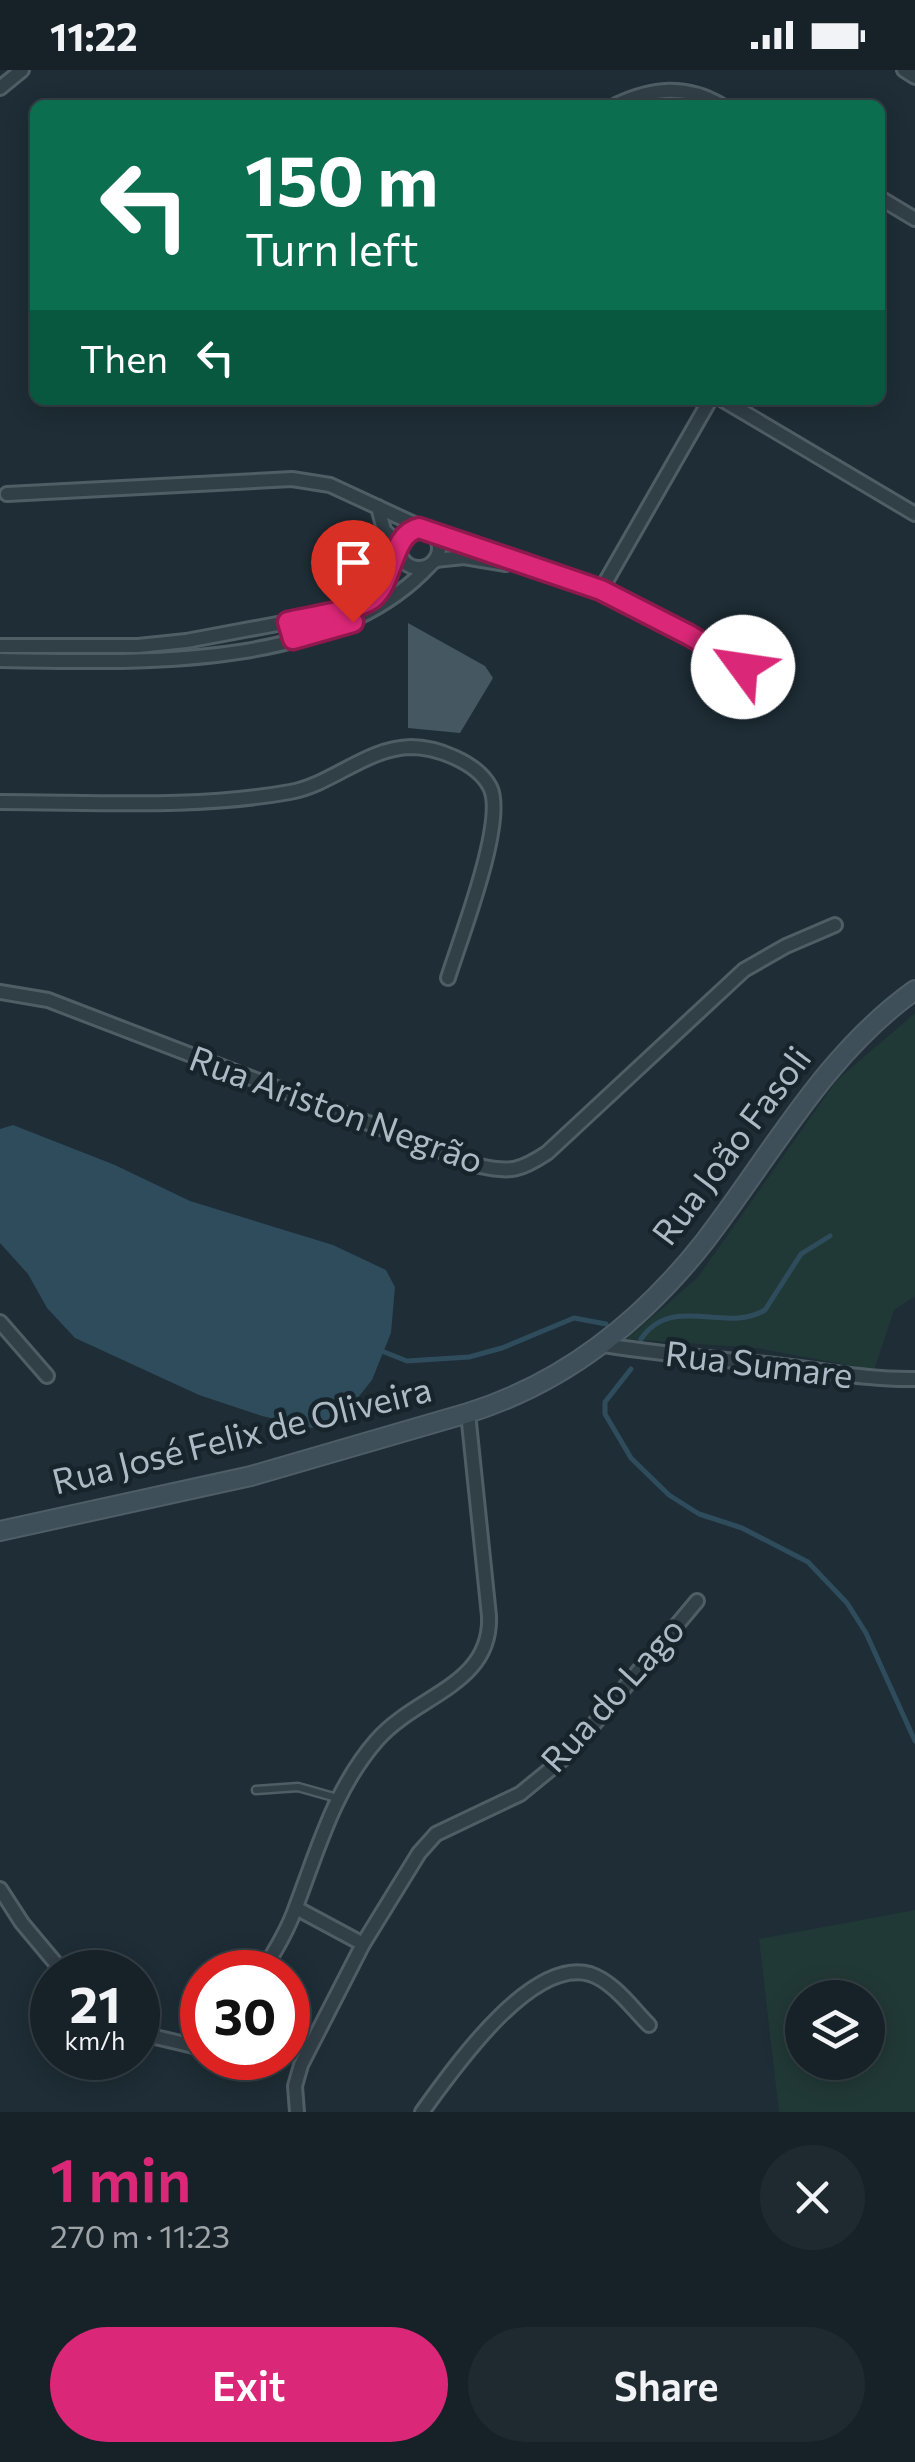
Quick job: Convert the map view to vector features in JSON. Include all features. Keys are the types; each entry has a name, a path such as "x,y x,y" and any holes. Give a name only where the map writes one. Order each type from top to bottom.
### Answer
{"main road":[{"name":"Rua João Fasoli","path":"604,1345 704,1242 838,1059 915,990"},
{"name":"Rua José Felix de Oliveira","path":"0,1530 250,1476 468,1413 548,1379 604,1345"}],"street":[{"path":"0,88 22,70"},
{"path":"904,70 915,77"},
{"path":"630,100 660,89 685,90 709,100"},
{"path":"885,201 915,219"},
{"path":"601,590 707,405"},
{"path":"731,405 915,514"},
{"path":"0,660 157,661 232,652 293,639 353,622 379,607 432,563 439,546 428,531 330,485 292,479 7,494"},
{"path":"378,507 384,530 411,566 464,556 530,567"},
{"path":"0,646 138,646 186,641 355,606 373,598 408,531 428,531 601,590 743,667"},
{"path":"288,622 293,639"},
{"path":"0,802 146,803 294,792 324,782 382,752 410,747 432,749 478,773 490,786 495,808 491,836 448,978"},
{"name":"Rua Ariston Negrão","path":"0,992 48,1000 480,1166 501,1170 524,1168 547,1152 744,970 786,946 835,926"},
{"path":"0,1322 47,1376"},
{"name":"Rua Sumare","path":"604,1345 880,1380 915,1379"},
{"path":"274,1950 296,1908 336,1798 380,1736 478,1662 488,1642 489,1616 468,1413"},
{"name":"Rua do Lago","path":"297,2112 295,2086 301,2065 363,1944 419,1853 436,1834 520,1794 569,1754 697,1601"},
{"path":"0,1889 45,1950"},
{"path":"296,1908 363,1944"},
{"path":"422,2112 488,2028 543,1984 569,1973 590,1974 611,1986 649,2025"}],"lane":[{"path":"256,1790 298,1787 336,1798"}],"green space":[{"path":"915,1013 915,1296 894,1310 874,1370 757,1348 627,1339 698,1277 837,1080"},
{"path":"915,1910 915,2112 779,2112 759,1939"}],"water":[{"path":"13,1125 115,1165 190,1201 333,1245 386,1270 395,1287 391,1333 372,1380 344,1415 312,1428 199,1395 75,1338 47,1308 28,1274 0,1243 0,1129"}],"building":[{"path":"408,623 485,666 493,678 460,733 408,728"}],"waterway":[{"path":"641,1339 668,1318 734,1318 765,1310 801,1254 830,1236"},
{"path":"379,1350 407,1361 469,1357 502,1348 574,1318 606,1324"},
{"path":"631,1369 605,1402 605,1414 631,1458 669,1495 699,1514 742,1528 808,1562 847,1603 866,1633 915,1741"}],"route":[{"path":"353,622 293,639 288,622 373,598 399,552 401,539 408,531 419,528 601,590 743,667"}]}
